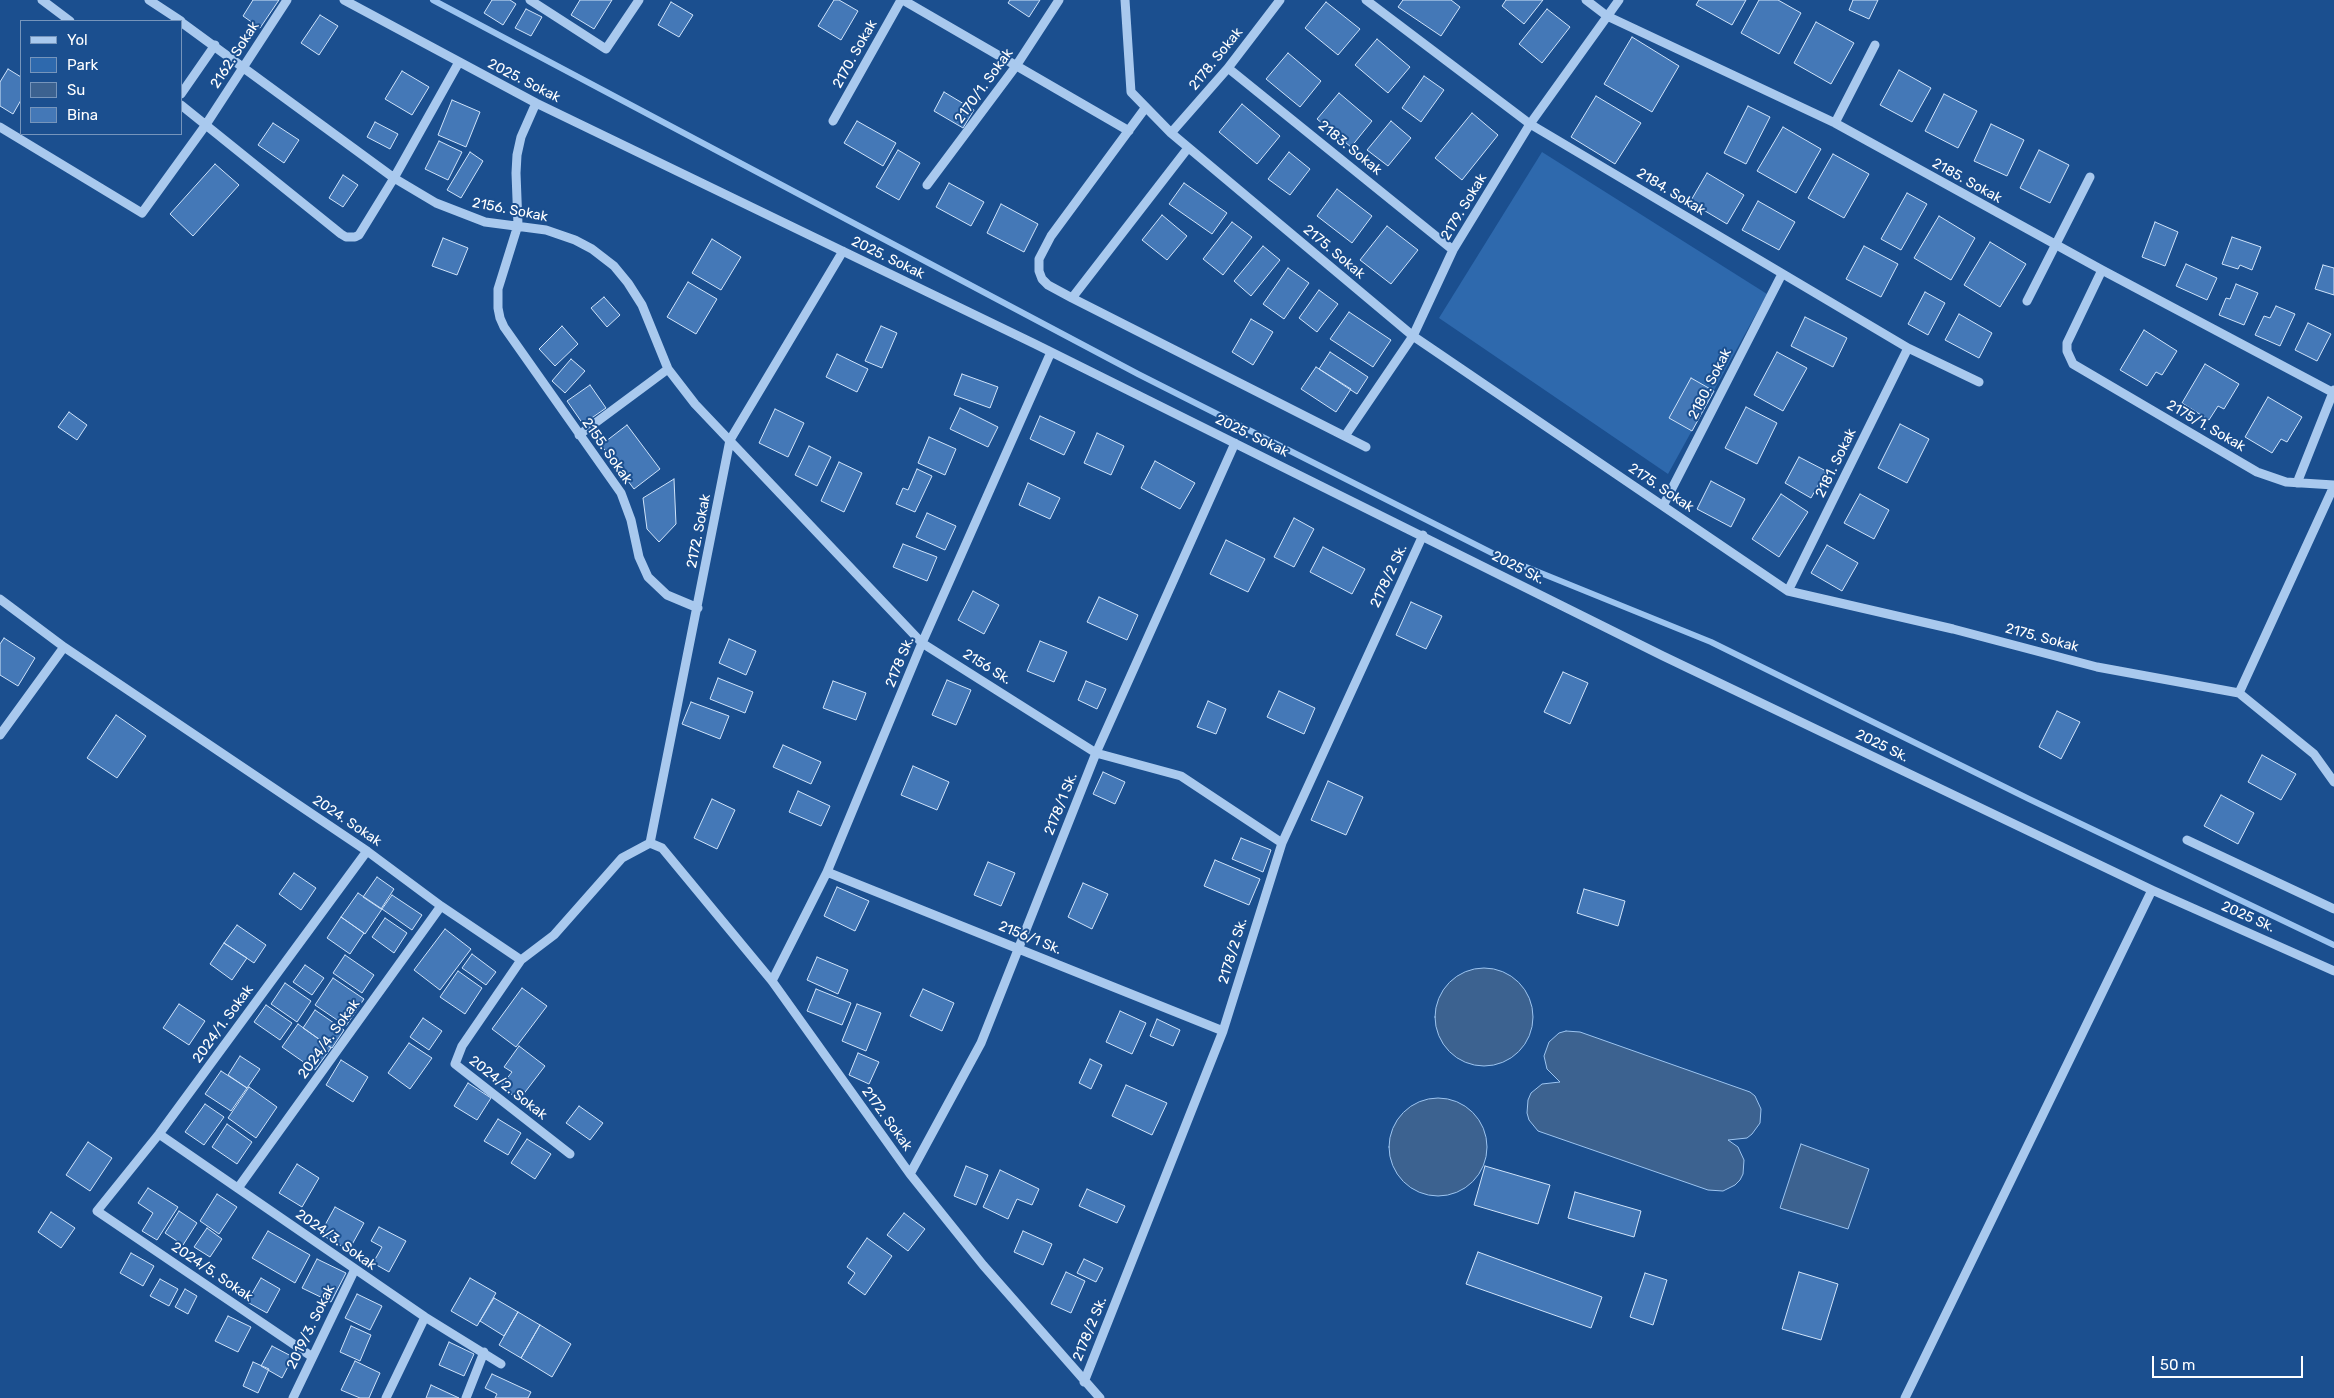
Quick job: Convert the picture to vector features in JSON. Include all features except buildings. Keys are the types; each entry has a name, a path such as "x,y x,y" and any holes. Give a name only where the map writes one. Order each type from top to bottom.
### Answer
{"street":[{"path":"42,0 69,20"},
{"name":"2156. Sokak","path":"150,0 178,20"},
{"name":"2162. Sokak","path":"0,127 142,213 205,126 288,0"},
{"name":"2025. Sokak","path":"344,0 536,103 1051,352 1423,535"},
{"path":"530,0 606,49 638,0"},
{"path":"902,0 1129,131"},
{"name":"2170. Sokak","path":"833,121 902,0"},
{"name":"2170/1. Sokak","path":"927,186 1016,66 1059,0"},
{"name":"2175. Sokak","path":"1125,0 1131,92 1171,133 1413,336 1788,591 1934,624 2097,667 2239,693 2314,754 2334,782"},
{"name":"2178. Sokak","path":"1171,133 1228,68 1280,0"},
{"name":"2184. Sokak","path":"1366,0 1530,124 1908,348 1979,382"},
{"name":"2185. Sokak","path":"1586,0 1607,16 1834,123 2102,270 2334,392"},
{"name":"2179. Sokak","path":"1345,436 1413,336 1454,250 1530,124 1618,0"},
{"name":"2156. Sokak","path":"182,23 216,45 243,68 394,178 436,203 461,215 485,222 546,230 575,240 592,249 614,266 628,283 642,305 668,369 695,404 730,440"},
{"path":"182,93 216,45"},
{"path":"1834,123 1875,45"},
{"path":"182,106 346,237 359,235 394,178 459,62"},
{"name":"2183. Sokak","path":"1228,68 1454,250"},
{"path":"518,225 516,173 518,155 524,128 536,103"},
{"path":"1146,108 1051,236 1039,259 1039,271 1042,279 1048,286 1366,447"},
{"path":"1072,298 1188,148"},
{"path":"2027,302 2090,178"},
{"name":"2155. Sokak","path":"518,225 498,289 498,308 504,327 621,493 631,520 639,557 648,577 667,595 698,608"},
{"name":"2172. Sokak","path":"843,251 730,440 650,843 662,848 772,981 910,1174 983,1265 1100,1398"},
{"name":"2175/1. Sokak","path":"2102,270 2067,343 2067,351 2072,364 2257,472 2275,479 2297,483 2334,485 2239,693"},
{"name":"2180. Sokak","path":"1663,506 1782,274"},
{"name":"2181. Sokak","path":"1788,591 1908,348"},
{"name":"2178 Sk.","path":"772,981 827,872 922,643 1051,352"},
{"path":"580,435 668,369"},
{"path":"2297,483 2334,392"},
{"name":"2156 Sk.","path":"730,440 922,643 1096,753 1181,776 1282,843"},
{"name":"2178/1 Sk.","path":"910,1174 981,1043 1096,753 1235,443"},
{"name":"2178/2 Sk.","path":"1084,1382 1223,1031 1282,843 1423,535"},
{"name":"2025 Sk.","path":"1423,535 1663,656 2152,890 2334,970"},
{"name":"2024. Sokak","path":"0,600 64,647 367,852 441,906 521,960"},
{"path":"0,735 64,647"},
{"path":"2187,840 2334,909"},
{"path":"521,960 554,935 622,858 650,843"},
{"name":"2024/1. Sokak","path":"97,1211 159,1134 367,852"},
{"name":"2156/1 Sk.","path":"827,872 1223,1031"},
{"path":"1905,1398 2152,890"},
{"name":"2024/4. Sokak","path":"238,1188 441,906"},
{"name":"2024/2. Sokak","path":"521,960 462,1046 455,1064 570,1154"},
{"name":"2024/3. Sokak","path":"159,1134 425,1317 501,1364"},
{"name":"2024/5. Sokak","path":"97,1211 311,1356"},
{"name":"2019/3. Sokak","path":"292,1398 355,1269"},
{"path":"386,1398 425,1317"},
{"path":"466,1398 484,1352"}],"green space":[{"path":"1542,152 1767,294 1668,474 1439,318"}],"water":[{"path":"1484,968 1503,971 1519,982 1530,998 1533,1017 1530,1036 1519,1052 1503,1063 1484,1066 1465,1063 1449,1052 1438,1036 1435,1017 1438,998 1449,982 1465,971"},
{"path":"1566,1031 1580,1032 1750,1092 1755,1096 1761,1109 1760,1123 1747,1138 1728,1140 1738,1147 1744,1160 1743,1174 1740,1180 1723,1191 1708,1190 1538,1131 1529,1120 1527,1113 1528,1100 1531,1093 1542,1084 1560,1082 1547,1069 1544,1056 1549,1042 1559,1033"},
{"path":"1438,1098 1457,1101 1473,1112 1484,1128 1487,1147 1484,1166 1473,1182 1457,1193 1438,1196 1419,1193 1403,1182 1392,1166 1389,1147 1392,1128 1403,1112 1419,1101"},
{"path":"1801,1144 1869,1169 1848,1229 1780,1208"}],"waterway":[{"path":"433,0 1138,374 1494,554 1711,642 2029,799 2334,945"}]}
